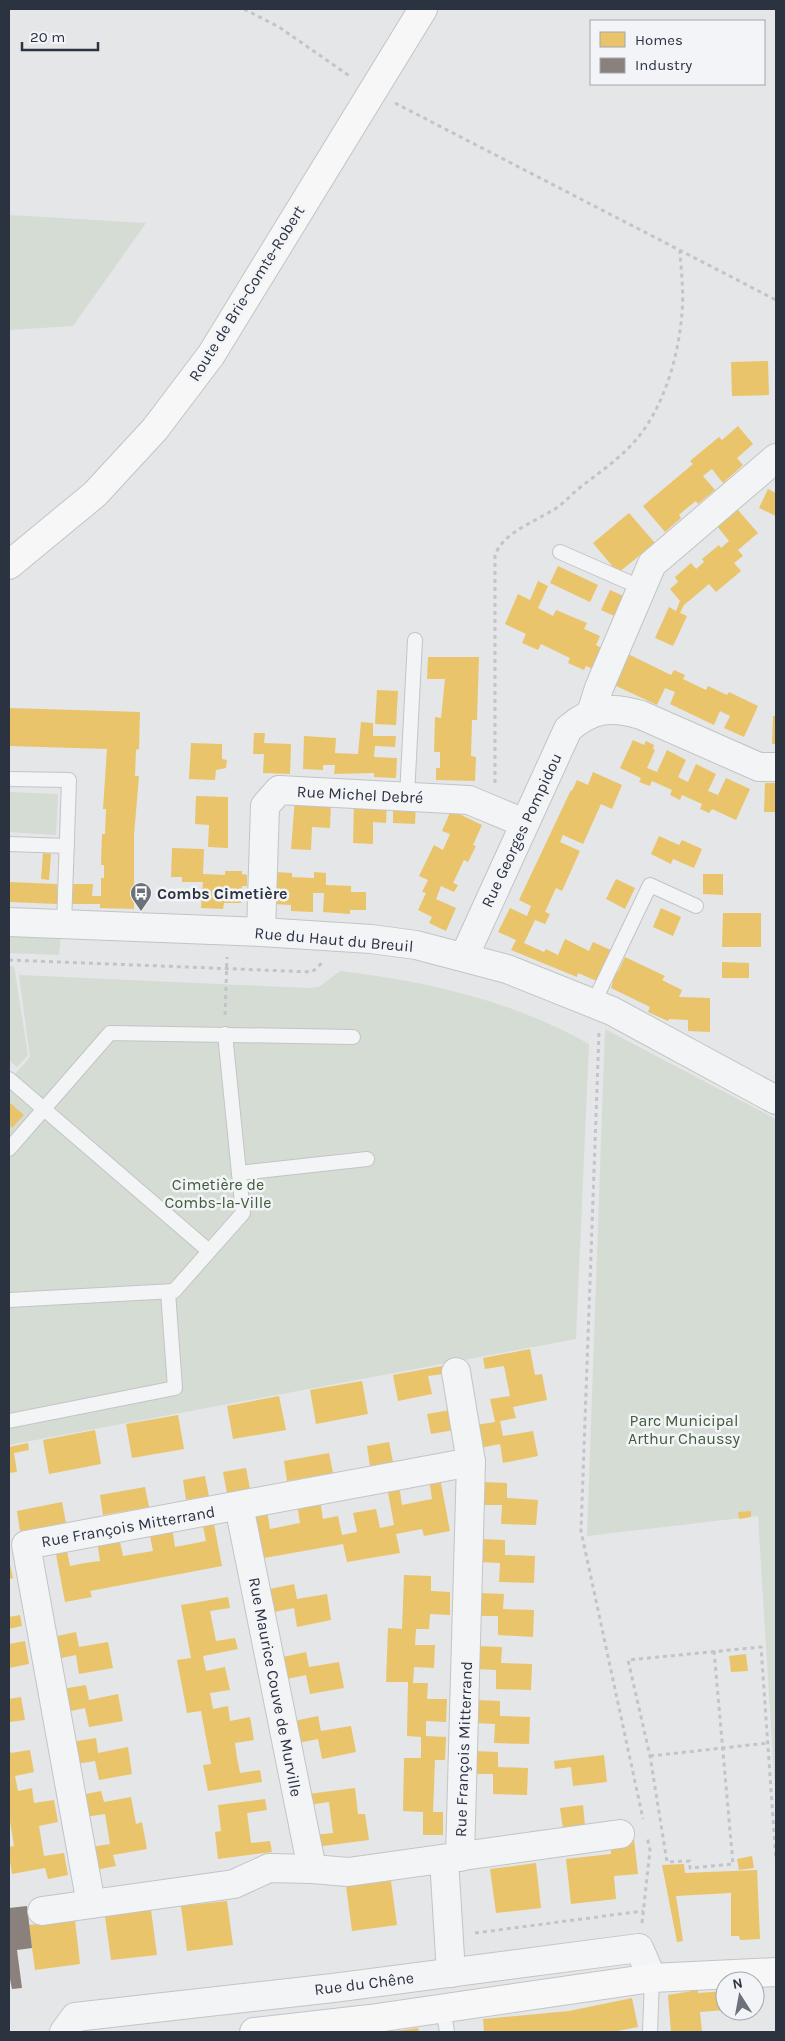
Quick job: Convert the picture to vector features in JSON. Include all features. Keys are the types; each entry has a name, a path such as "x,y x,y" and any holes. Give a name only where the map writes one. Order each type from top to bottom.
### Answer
{"main road":[{"name":"Route de Brie-Comte-Robert","path":"9,565 96,494 155,429 211,355 423,9"},
{"path":"254,2032 445,2020 652,1978 776,1972"}],"street":[{"path":"591,713 652,564 776,458"},
{"name":"Rue Georges Pompidou","path":"464,957 568,729 591,713 625,710 642,715 759,767 776,767"},
{"name":"Rue Michel Debré","path":"261,932 265,806 278,790 469,800 524,823"},
{"name":"Rue du Haut du Breuil","path":"9,922 261,932 371,939 416,945 507,969 603,1007 776,1100"},
{"name":"Rue François Mitterrand","path":"451,1973 448,1936 471,1462 456,1372"},
{"name":"Rue François Mitterrand","path":"91,1904 26,1545 471,1462"},
{"name":"Rue Maurice Couve de Murville","path":"239,1506 312,1869"},
{"name":"Rue François Mitterrand","path":"42,1911 234,1884 269,1868 348,1872 633,1832"},
{"name":"Rue du Chêne","path":"64,2032 75,2017 451,1973 639,1948 652,1978"}],"lane":[{"path":"560,552 642,588"},
{"path":"407,796 415,640"},
{"path":"9,779 70,780 64,924"},
{"path":"9,844 67,846"},
{"path":"603,1007 650,885 696,906"},
{"path":"9,1149 110,1032 353,1037"},
{"path":"9,1300 174,1291 243,1213 225,1034"},
{"path":"9,1079 209,1251"},
{"path":"239,1173 367,1160"},
{"path":"9,1421 175,1388 168,1292"},
{"path":"650,2032 652,1978"}],"path":[{"path":"244,9 279,27 372,91 776,300"},
{"path":"495,810 495,556 498,546 506,539 561,505 574,492 622,456 649,422 672,368 679,333 682,311 680,250"},
{"path":"9,960 312,972 326,960"},
{"path":"225,1034 226,985"},
{"path":"603,1007 597,1035 581,1531 644,1821"},
{"path":"714,1651 733,1864 690,1868 690,1861 667,1862 650,1756 628,1660 714,1651 761,1647 776,1861"},
{"path":"650,1756 768,1743"},
{"path":"448,1936 643,1911 650,1850 633,1832"}],"green space":[{"path":"9,215 146,223 73,326 9,330"},
{"path":"9,792 58,794 56,835 9,832"},
{"path":"9,935 61,936 59,955 9,953"},
{"path":"9,966 14,966 28,1055 17,1067 9,1060"},
{"name":"Cimetière de Combs-la-Ville","path":"340,971 437,987 468,995 530,1016 589,1044 576,1339 9,1445 9,1081 30,1057 19,975 308,988 319,987"},
{"name":"Parc Municipal Arthur Chaussy","path":"605,1029 776,1119 776,1808 758,1516 587,1536"}],"building: Homes":[{"path":"768,361 769,395 732,396 731,362"},
{"path":"738,426 753,444 737,458 743,465 723,483 712,469 703,476 715,490 698,504 696,501 687,508 679,515 681,518 665,532 643,506 693,464 690,461 719,437 722,440"},
{"path":"768,489 776,493 776,516 759,508"},
{"path":"737,509 758,533 738,550 743,556 734,563 741,571 716,592 709,584 684,605 680,613 687,616 673,646 655,638 669,607 676,611 680,601 670,589 678,582 675,577 691,563 696,569 704,562 702,559 719,545 721,548 729,541 717,526"},
{"path":"629,513 655,543 618,573 593,543"},
{"path":"558,566 598,585 590,602 550,583"},
{"path":"538,581 548,586 538,608 553,616 556,610 587,623 584,629 600,636 596,645 605,650 595,670 586,666 584,670 568,663 570,658 541,644 538,650 522,643 526,634 505,624 518,594 530,600"},
{"path":"610,590 628,598 619,618 601,610"},
{"path":"628,654 671,675 674,670 685,675 683,679 706,690 708,686 727,695 729,692 758,706 744,737 724,728 730,716 720,711 714,725 670,704 675,692 665,688 657,705 614,685"},
{"path":"428,657 479,657 477,720 472,720 471,756 476,757 475,781 436,780 436,768 440,768 440,752 434,752 435,717 441,718 445,679 427,679"},
{"path":"377,690 398,691 396,725 375,724"},
{"path":"9,708 140,712 139,749 136,750 135,776 139,776 134,835 134,909 100,908 100,904 72,904 73,884 93,884 92,896 101,896 101,878 104,878 104,865 101,865 102,834 105,834 106,809 103,809 107,749 9,746"},
{"path":"773,716 776,716 776,744 772,744"},
{"path":"361,722 373,723 373,736 396,736 395,747 375,746 374,757 397,758 396,778 374,777 374,773 334,774 335,765 323,765 323,770 303,769 304,736 336,738 335,753 358,754"},
{"path":"254,733 265,733 264,743 291,744 290,774 263,773 264,754 253,754"},
{"path":"633,740 644,745 646,741 654,745 653,749 655,750 647,768 657,772 667,750 686,760 678,777 688,782 696,764 716,774 708,791 718,795 726,778 750,789 736,820 712,809 709,813 700,809 702,804 682,795 680,800 670,795 672,790 652,781 650,786 639,782 641,778 620,768"},
{"path":"191,743 222,744 222,759 227,760 226,768 216,770 215,780 189,779"},
{"path":"593,772 622,785 612,809 601,804 583,844 563,835 560,842 580,851 562,891 556,888 545,912 550,914 545,924 535,920 524,943 544,952 546,949 558,955 565,939 589,951 593,942 613,951 606,967 618,972 625,957 665,976 662,980 682,990 679,997 710,998 710,1032 688,1031 688,1020 669,1019 668,1021 648,1012 650,1007 611,988 613,982 601,977 599,982 578,973 577,977 511,950 516,940 498,932 510,908 527,916 531,906 519,900 571,790 577,780 588,785"},
{"path":"765,783 776,783 776,812 764,812"},
{"path":"196,796 228,797 228,848 208,847 209,825 195,824"},
{"path":"295,798 331,799 330,828 312,827 311,850 291,849"},
{"path":"354,801 387,802 386,823 373,822 373,844 353,843"},
{"path":"393,803 416,804 415,824 393,823"},
{"path":"451,810 482,825 473,845 476,846 468,862 464,860 453,883 458,885 454,892 441,886 436,899 456,908 446,931 429,923 432,917 418,910 426,893 422,892 428,880 419,876 434,845 443,850 450,834 442,831"},
{"path":"659,836 679,845 682,840 702,849 694,868 673,859 671,864 651,854"},
{"path":"172,848 204,849 203,874 225,875 225,871 242,871 242,874 247,875 247,886 242,886 241,903 224,903 223,909 201,908 203,882 182,882 182,877 171,877"},
{"path":"43,853 51,854 49,880 41,879"},
{"path":"274,872 292,873 292,877 314,878 314,872 326,873 326,885 351,886 351,892 366,892 366,910 350,910 350,914 323,912 324,893 313,893 313,912 291,911 291,905 273,904"},
{"path":"703,874 723,874 723,895 703,894"},
{"path":"616,879 635,888 625,909 606,899"},
{"path":"9,882 57,884 57,904 9,902"},
{"path":"661,908 681,917 673,936 653,927"},
{"path":"723,913 761,913 761,947 722,947"},
{"path":"722,962 749,963 749,978 722,978"},
{"path":"9,1102 24,1115 12,1128 9,1125"},
{"path":"530,1349 535,1375 542,1374 547,1400 513,1407 516,1418 500,1421 503,1436 533,1431 538,1456 503,1463 500,1444 480,1448 476,1425 495,1422 490,1399 510,1396 504,1366 485,1369 483,1358"},
{"path":"442,1366 443,1374 428,1376 432,1394 398,1401 393,1375"},
{"path":"362,1381 368,1414 316,1424 310,1390"},
{"path":"279,1396 286,1430 233,1439 227,1406"},
{"path":"450,1410 454,1430 431,1434 427,1414"},
{"path":"178,1415 184,1449 132,1458 126,1424"},
{"path":"95,1430 101,1464 49,1474 43,1440"},
{"path":"389,1442 393,1462 370,1466 367,1446"},
{"path":"28,1443 29,1450 14,1453 17,1472 9,1473 9,1447"},
{"path":"329,1453 333,1473 287,1481 284,1461"},
{"path":"246,1468 250,1489 227,1493 223,1472"},
{"path":"205,1476 209,1496 186,1500 183,1480"},
{"path":"440,1478 450,1531 424,1536 422,1529 396,1534 400,1553 347,1562 343,1544 264,1558 255,1512 267,1510 270,1529 300,1523 297,1504 320,1500 323,1519 338,1516 342,1535 357,1532 353,1513 376,1509 380,1528 394,1525 387,1487 399,1485 402,1505 432,1499 429,1479"},
{"path":"483,1482 507,1483 507,1498 538,1500 536,1525 501,1524 502,1505 482,1505"},
{"path":"145,1487 149,1507 103,1515 100,1495"},
{"path":"62,1502 66,1523 20,1531 17,1511"},
{"path":"751,1511 751,1517 739,1519 738,1512"},
{"path":"213,1519 222,1566 90,1591 92,1597 65,1602 55,1549 66,1546 70,1566 100,1561 97,1541 119,1537 123,1556 153,1551 149,1531 172,1527 175,1547 206,1541 202,1521"},
{"path":"481,1539 505,1540 505,1555 535,1556 534,1583 499,1582 500,1563 480,1562"},
{"path":"9,1560 13,1578 9,1579"},
{"path":"404,1575 431,1576 431,1591 450,1592 450,1615 430,1614 429,1629 416,1629 415,1645 435,1645 434,1668 414,1667 413,1683 428,1683 427,1699 447,1699 446,1722 426,1721 426,1736 446,1737 445,1760 435,1760 433,1812 443,1812 443,1835 423,1835 423,1812 403,1811 404,1758 421,1758 421,1737 407,1736 408,1682 386,1682 388,1628 402,1629"},
{"path":"294,1584 297,1599 327,1594 331,1620 297,1627 294,1608 274,1612 270,1589"},
{"path":"479,1593 504,1594 503,1609 534,1610 533,1637 498,1635 498,1616 478,1616"},
{"path":"228,1597 230,1608 210,1611 216,1641 235,1638 238,1649 203,1656 206,1671 225,1667 230,1690 210,1693 213,1709 228,1706 230,1721 250,1717 254,1740 235,1743 237,1758 240,1773 260,1770 262,1782 208,1791 203,1765 211,1764 201,1711 187,1713 177,1660 191,1658 181,1605"},
{"path":"20,1615 22,1626 9,1629 9,1617"},
{"path":"76,1632 79,1647 108,1642 113,1668 79,1674 76,1655 56,1659 52,1637"},
{"path":"25,1641 29,1664 9,1668 9,1644"},
{"path":"477,1646 502,1647 501,1663 532,1664 531,1690 496,1689 496,1670 477,1669"},
{"path":"306,1652 309,1667 339,1662 344,1688 310,1694 306,1675 287,1679 283,1657"},
{"path":"746,1654 748,1671 731,1672 729,1656"},
{"path":"86,1685 89,1700 118,1694 123,1721 89,1727 85,1708 66,1712 62,1689"},
{"path":"21,1697 25,1720 9,1722 9,1699"},
{"path":"476,1700 500,1701 500,1716 530,1717 529,1744 494,1743 495,1724 475,1723"},
{"path":"318,1716 321,1731 351,1726 356,1752 322,1759 318,1739 298,1743 294,1721"},
{"path":"96,1738 98,1753 128,1747 132,1774 99,1780 95,1761 76,1764 71,1742"},
{"path":"9,1748 11,1753 30,1750 34,1772 15,1776 18,1791 32,1788 34,1803 54,1800 58,1822 39,1826 44,1856 64,1853 68,1875 48,1879 45,1868 12,1874 9,1847 14,1846 9,1815"},
{"path":"474,1751 498,1752 498,1767 528,1768 527,1795 493,1794 493,1774 473,1774"},
{"path":"604,1755 607,1782 573,1786 571,1767 555,1769 554,1761"},
{"path":"355,1788 358,1814 365,1814 369,1840 315,1847 313,1835 333,1833 329,1802 309,1805 308,1794"},
{"path":"101,1791 104,1802 131,1797 136,1824 142,1822 147,1849 113,1855 116,1866 95,1870 91,1847 110,1844 105,1814 85,1817 81,1795"},
{"path":"265,1799 267,1810 247,1813 251,1843 270,1841 272,1852 218,1859 215,1832 221,1831 218,1805"},
{"path":"583,1805 585,1826 563,1829 560,1808"},
{"path":"634,1839 638,1874 614,1876 616,1899 571,1904 566,1859 611,1854 610,1842"},
{"path":"752,1856 754,1868 739,1870 737,1859"},
{"path":"536,1863 541,1908 496,1913 490,1869"},
{"path":"684,1864 685,1873 757,1870 760,1939 740,1940 739,1936 731,1936 731,1893 676,1896 683,1941 677,1942 662,1865"},
{"path":"391,1881 397,1925 352,1931 346,1886"},
{"path":"227,1901 233,1945 187,1951 181,1906"},
{"path":"151,1910 157,1955 111,1960 105,1916"},
{"path":"75,1920 80,1964 35,1970 29,1925"},
{"path":"698,1990 698,1993 715,1992 715,2011 700,2012 702,2032 671,2032 668,1995"},
{"path":"632,1998 638,2027 612,2032 484,2032 483,2019 569,2011"},
{"path":"418,2028 419,2032 396,2032 396,2031"}],"building: Industry":[{"path":"27,1906 32,1948 17,1950 22,1988 12,1989 9,1974 9,1908"}],"place":[{"name":"Combs Cimetière","path":"141,912"}]}
